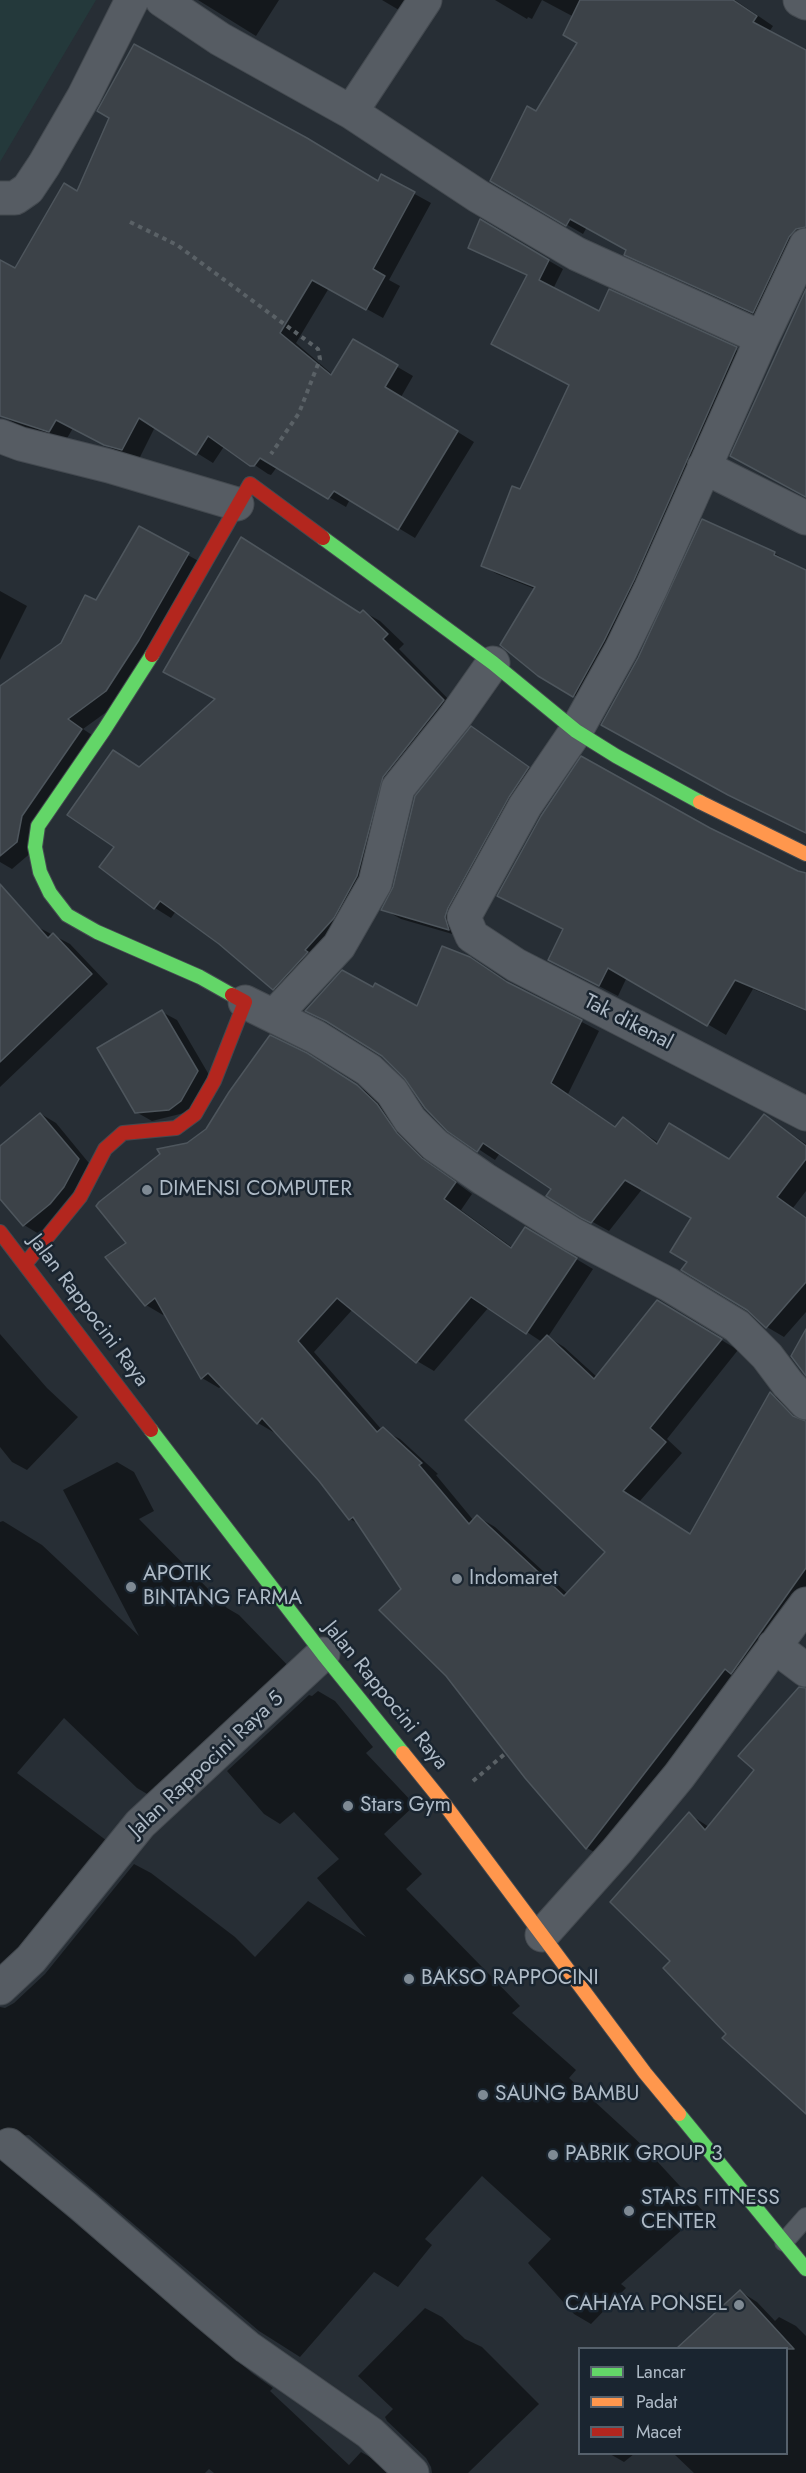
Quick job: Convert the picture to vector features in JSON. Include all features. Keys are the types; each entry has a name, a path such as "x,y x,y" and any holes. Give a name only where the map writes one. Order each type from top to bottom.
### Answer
{"street":[{"path":"162,0 220,39 351,112 478,196 577,254 762,338"},
{"path":"351,112 425,0"},
{"path":"800,0 806,3"},
{"path":"0,198 15,198 28,189 84,96 127,11"},
{"path":"576,731 621,650 646,598 806,245"},
{"path":"0,436 21,444 109,466 243,494 493,663 576,731 616,756 719,812 806,854"},
{"path":"704,467 806,518"},
{"path":"243,494 155,650 38,826 35,847 40,872 50,893 67,915 97,932 200,977 316,1037 369,1070 392,1092 410,1120 435,1145 484,1179 573,1234 668,1284 737,1326 767,1356 806,1403"},
{"path":"274,1016 339,946 375,884 398,788 455,717 493,663"},
{"name":"Tak dikenal","path":"576,731 525,806 464,917 472,936 516,965 806,1114"},
{"path":"26,1263 80,1197 105,1149 123,1133 176,1128 195,1114 214,1081 245,1002"},
{"name":"Jalan Rappocini Raya","path":"0,1232 26,1263 323,1654 445,1805 645,2073 806,2269"},
{"path":"542,1935 617,1851 672,1784 806,1604"},
{"path":"774,1646 806,1670"},
{"name":"Jalan Rappocini Raya 5","path":"0,1988 31,1959 140,1824 323,1654"},
{"path":"9,2145 83,2206 204,2312 272,2365 370,2433 412,2473"}],"lane":[{"path":"784,2242 806,2217"}],"path":[{"path":"130,222 177,245 318,349 320,360 299,413 243,494"}],"green space":[{"path":"0,0 96,0 0,162"}],"building":[{"path":"580,0 733,0 757,16 753,22 806,50 806,227 796,229 789,237 753,313 624,255 626,250 570,219 566,226 490,181 527,106 536,111 577,43 563,35"},
{"path":"134,44 307,138 378,181 381,174 415,192 373,269 385,276 366,310 312,280 280,333 331,375 353,339 398,365 385,387 458,431 398,530 334,491 328,499 260,458 254,466 250,466 208,436 196,455 139,418 122,450 104,445 56,420 49,432 0,416 0,260 15,268 64,183 77,191 109,118 97,111"},
{"path":"480,219 549,260 539,280 599,311 609,289 737,347 634,580 573,697 538,676 500,645 535,587 481,566 512,486 520,489 569,385 491,344 527,275 468,248"},
{"path":"806,289 806,497 730,456"},
{"path":"702,519 775,552 774,555 806,570 806,833 728,795 601,725 638,658"},
{"path":"139,526 189,553 139,640 106,691 68,719 82,729 22,816 17,842 0,856 0,686 61,643 85,595 96,600"},
{"path":"241,537 360,613 363,610 388,634 383,639 444,700 383,777 357,876 334,918 305,950 308,952 273,990 219,944 160,901 154,909 99,867 114,847 67,815 113,750 139,767 215,699 163,672"},
{"path":"471,726 529,767 509,797 448,908 445,917 449,930 381,910 393,887 415,796"},
{"path":"581,756 710,828 806,873 806,1010 735,980 707,1026 608,968 599,986 548,960 563,929 497,896 541,816"},
{"path":"0,884 48,938 53,933 92,974 0,1062"},
{"path":"442,946 470,957 507,982 582,1020 551,1083 615,1127 623,1117 657,1144 669,1123 729,1159 764,1114 806,1146 806,1159 777,1197 806,1218 806,1282 766,1328 747,1310 681,1270 687,1262 670,1252 691,1218 625,1180 591,1223 581,1218 546,1196 551,1189 483,1143 477,1152 447,1131 425,1108 405,1079 382,1056 326,1021 305,1011 342,970 373,987 375,983 417,1006"},
{"path":"162,1010 198,1071 181,1101 169,1110 135,1113 97,1048"},
{"path":"270,1035 307,1053 357,1085 377,1104 397,1133 422,1158 456,1182 444,1199 511,1248 525,1227 577,1258 526,1334 471,1297 416,1363 337,1298 298,1341 377,1432 383,1427 422,1463 419,1465 469,1524 477,1515 564,1596 605,1552 465,1420 547,1335 594,1379 657,1300 722,1339 650,1428 666,1442 623,1491 690,1534 770,1392 793,1416 806,1421 806,1568 731,1674 725,1669 586,1849 525,1778 446,1676 379,1610 401,1589 353,1517 349,1520 319,1481 262,1418 257,1424 208,1373 201,1379 155,1298 145,1306 105,1257 126,1243 96,1206 160,1154 157,1149 187,1143 206,1129 229,1092"},
{"path":"40,1113 79,1159 64,1187 50,1204 23,1226 0,1199 0,1146"},
{"path":"806,1329 806,1376 791,1356"},
{"path":"799,1687 806,1688 806,2114 722,2038 726,2034 663,1968 670,1961 610,1902 689,1812 705,1830 754,1770 738,1756"},
{"name":"CAHAYA PONSEL","path":"740,2290 794,2349 788,2349 788,2347 678,2347"}],"traffic: fast":[{"path":"323,538 493,663 576,731 616,756 700,802"},
{"path":"152,655 38,826 35,847 40,872 50,893 67,915 97,932 200,977 232,995"},
{"path":"151,1430 323,1654 403,1753"},
{"path":"679,2114 806,2269"}],"traffic: slow":[{"path":"700,802 806,854"},
{"path":"403,1753 445,1805 645,2073 679,2114"}],"traffic: jam":[{"path":"152,655 250,484 323,538"},
{"path":"26,1263 80,1197 105,1149 123,1133 176,1128 195,1114 214,1081 245,1002 232,995"},
{"path":"0,1232 151,1430"}],"place":[{"name":"DIMENSI COMPUTER","path":"147,1190"},
{"name":"Indomaret","path":"457,1579"},
{"name":"APOTIK BINTANG FARMA","path":"131,1587"},
{"name":"Stars Gym","path":"348,1806"},
{"name":"BAKSO RAPPOCINI","path":"409,1979"},
{"name":"SAUNG BAMBU","path":"483,2095"},
{"name":"PABRIK GROUP 3","path":"553,2155"},
{"name":"STARS FITNESS CENTER","path":"629,2211"},
{"name":"CAHAYA PONSEL","path":"739,2305"}]}
